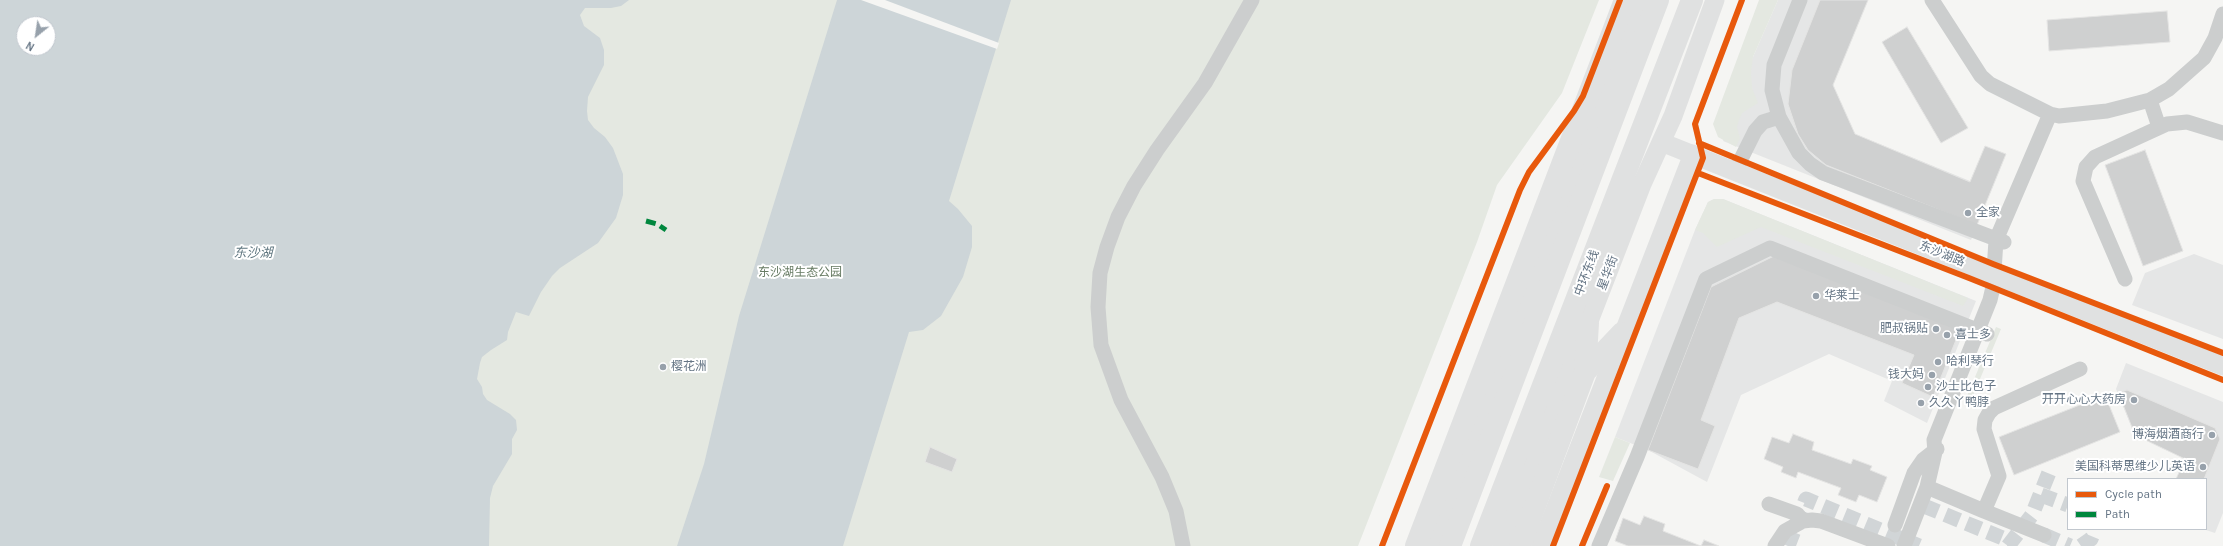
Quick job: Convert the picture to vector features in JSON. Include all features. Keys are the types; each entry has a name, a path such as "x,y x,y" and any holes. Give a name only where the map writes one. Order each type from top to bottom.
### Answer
{"highway":[{"path":"1416,546 1625,0"},
{"path":"1450,546 1658,0"},
{"name":"中环东线","path":"1481,546 1692,0"},
{"path":"1401,546 1533,200 1560,158 1594,116"},
{"path":"1520,546 1586,372 1588,323"},
{"path":"1586,372 1622,333"}],"main road":[{"path":"1432,546 1594,116 1640,0"},
{"name":"星华街","path":"1502,546 1642,184 1662,142 1715,0"},
{"name":"东沙湖路","path":"1662,142 2223,366"},
{"path":"1541,546 1692,154"}],"street":[{"path":"1183,546 1176,511 1162,477 1121,400 1101,345 1098,306 1100,273 1107,247 1118,217 1134,186 1157,150 1205,83 1252,0"},
{"path":"1800,0 1774,65 1772,90 1779,117 1799,153 1810,164 1823,173 2000,241"},
{"path":"1932,0 1981,76 1990,84 2054,115 2107,111 2150,100 2169,89 2189,73 2219,40 2223,14"},
{"path":"2150,100 2159,127"},
{"path":"1892,523 1914,473 1923,460 1943,444 1983,332 1990,300 1998,276 1993,264 2000,241 2054,115"},
{"path":"1736,171 1755,131 1763,122 1779,117"},
{"path":"2125,279 2083,181 2083,174 2086,167 2095,157 2159,127 2177,122 2187,122 2223,133"},
{"path":"1599,546 1637,457 1706,279 1770,248 1983,332"},
{"path":"1984,511 1999,476 1984,429 1985,420 1989,413 1994,408 2080,369"},
{"path":"1904,546 1928,487 1934,452"},
{"path":"1928,487 2044,535"},
{"path":"1769,504 1798,514 1803,521"},
{"path":"1775,546 1785,531 1803,521 1821,521 1888,546"}],"shaded area":[{"path":"1778,0 1868,0 1833,85 1855,134 1970,181 1985,146 2006,154 1971,240 1723,141 1753,57"},
{"path":"1714,199 1723,199 1976,301 1927,423 1884,401 1892,381 1829,354 1741,395 1707,482 1648,450 1615,437 1695,230 1708,202"},
{"path":"2194,254 2223,265 2223,339 2132,305 2145,273"},
{"path":"2126,363 2223,402 2223,513 2215,533 2206,530 2207,478 2176,478 2185,459 2135,435 2116,389"}],"green space":[{"name":"东沙湖生态公园","path":"0,0 1599,0 1562,93 1497,185 1477,242 1358,546 0,546"},
{"path":"1759,0 1778,0 1753,57 1751,72 1752,88 1758,103 1742,113 1737,127 1740,138 1736,147 1718,137 1713,124"},
{"path":"1714,199 1723,199 1968,298 1963,306 1761,227 1717,247 1703,233 1695,230 1708,202"},
{"path":"1996,327 2001,329 1972,398 1967,396"},
{"path":"1615,437 1630,443 1613,481 1599,477"}],"water":[{"name":"东沙湖","path":"0,0 629,0 621,6 611,8 585,8 580,15 584,26 600,38 604,50 604,65 588,97 587,111 588,120 594,128 605,137 613,148 623,174 623,195 616,218 598,243 560,268 552,276 541,292 529,316 516,312 508,332 507,340 482,357 480,363 477,379 482,387 483,394 487,400 510,414 516,420 517,430 512,439 512,454 493,486 490,498 489,546 0,546"},
{"path":"837,0 1011,0 949,201 958,209 972,226 972,247 963,277 941,316 923,330 909,332 843,546 677,546 704,464 739,316"}],"pier":[{"path":"861,0 885,0 999,43 997,49"}],"building":[{"path":"1820,0 1868,0 1833,85 1855,134 1970,182 1985,146 2006,154 1977,225 1826,165 1808,150 1798,134 1788,104 1792,70"},
{"path":"2167,11 2170,42 2049,51 2047,20"},
{"path":"1907,27 1968,128 1941,143 1882,42"},
{"path":"2145,150 2183,251 2143,266 2105,165"},
{"path":"1774,256 1960,330 1933,397 1902,383 1914,355 1777,302 1739,318 1701,420 1715,426 1698,469 1648,450 1711,287"},
{"path":"2127,390 2215,428 2220,439 2204,478 2176,478 2185,459 2135,435 2120,397 2122,392"},
{"path":"2105,395 2120,432 2014,475 1999,437"},
{"path":"1793,434 1814,442 1812,450 1851,464 1853,459 1872,466 1870,470 1887,477 1877,502 1859,495 1856,502 1838,495 1841,488 1798,472 1796,478 1781,472 1783,467 1764,459 1772,437 1789,443"},
{"path":"930,447 957,459 952,472 925,462"},
{"path":"1644,516 1665,524 1663,531 1701,546 1628,546 1615,541 1623,518 1640,525"},
{"path":"1704,540 1719,546 1701,546"}],"tunnel":[{"path":"2008,546 2032,515 2050,470"},
{"path":"2041,495 2067,505"},
{"path":"1788,546 1806,499 1919,546"},
{"path":"1924,506 2010,541"},
{"path":"2081,546 2091,539 2095,530"},
{"path":"2044,535 2070,546"}],"marked path":[{"path":"646,221 657,224 666,230"}],"cycle path":[{"path":"1382,546 1520,190 1529,172 1574,111 1583,96 1620,0"},
{"path":"1553,546 1703,158 1695,124 1742,0"},
{"path":"1699,143 1993,264 2223,353"},
{"path":"1698,173 1969,278 2223,380"},
{"path":"1582,546 1607,486"}],"place":[{"name":"全家","path":"1968,213"},
{"name":"华莱士","path":"1816,296"},
{"name":"肥叔锅贴","path":"1936,329"},
{"name":"喜士多","path":"1947,335"},
{"name":"哈利琴行","path":"1938,362"},
{"name":"樱花洲","path":"663,367"},
{"name":"钱大妈","path":"1932,375"},
{"name":"沙士比包子","path":"1928,387"},
{"name":"开开心心大药房","path":"2134,400"},
{"name":"久久丫鸭脖","path":"1921,403"},
{"name":"博海烟酒商行","path":"2212,435"},
{"name":"美国科蒂思维少儿英语","path":"2203,467"}]}
